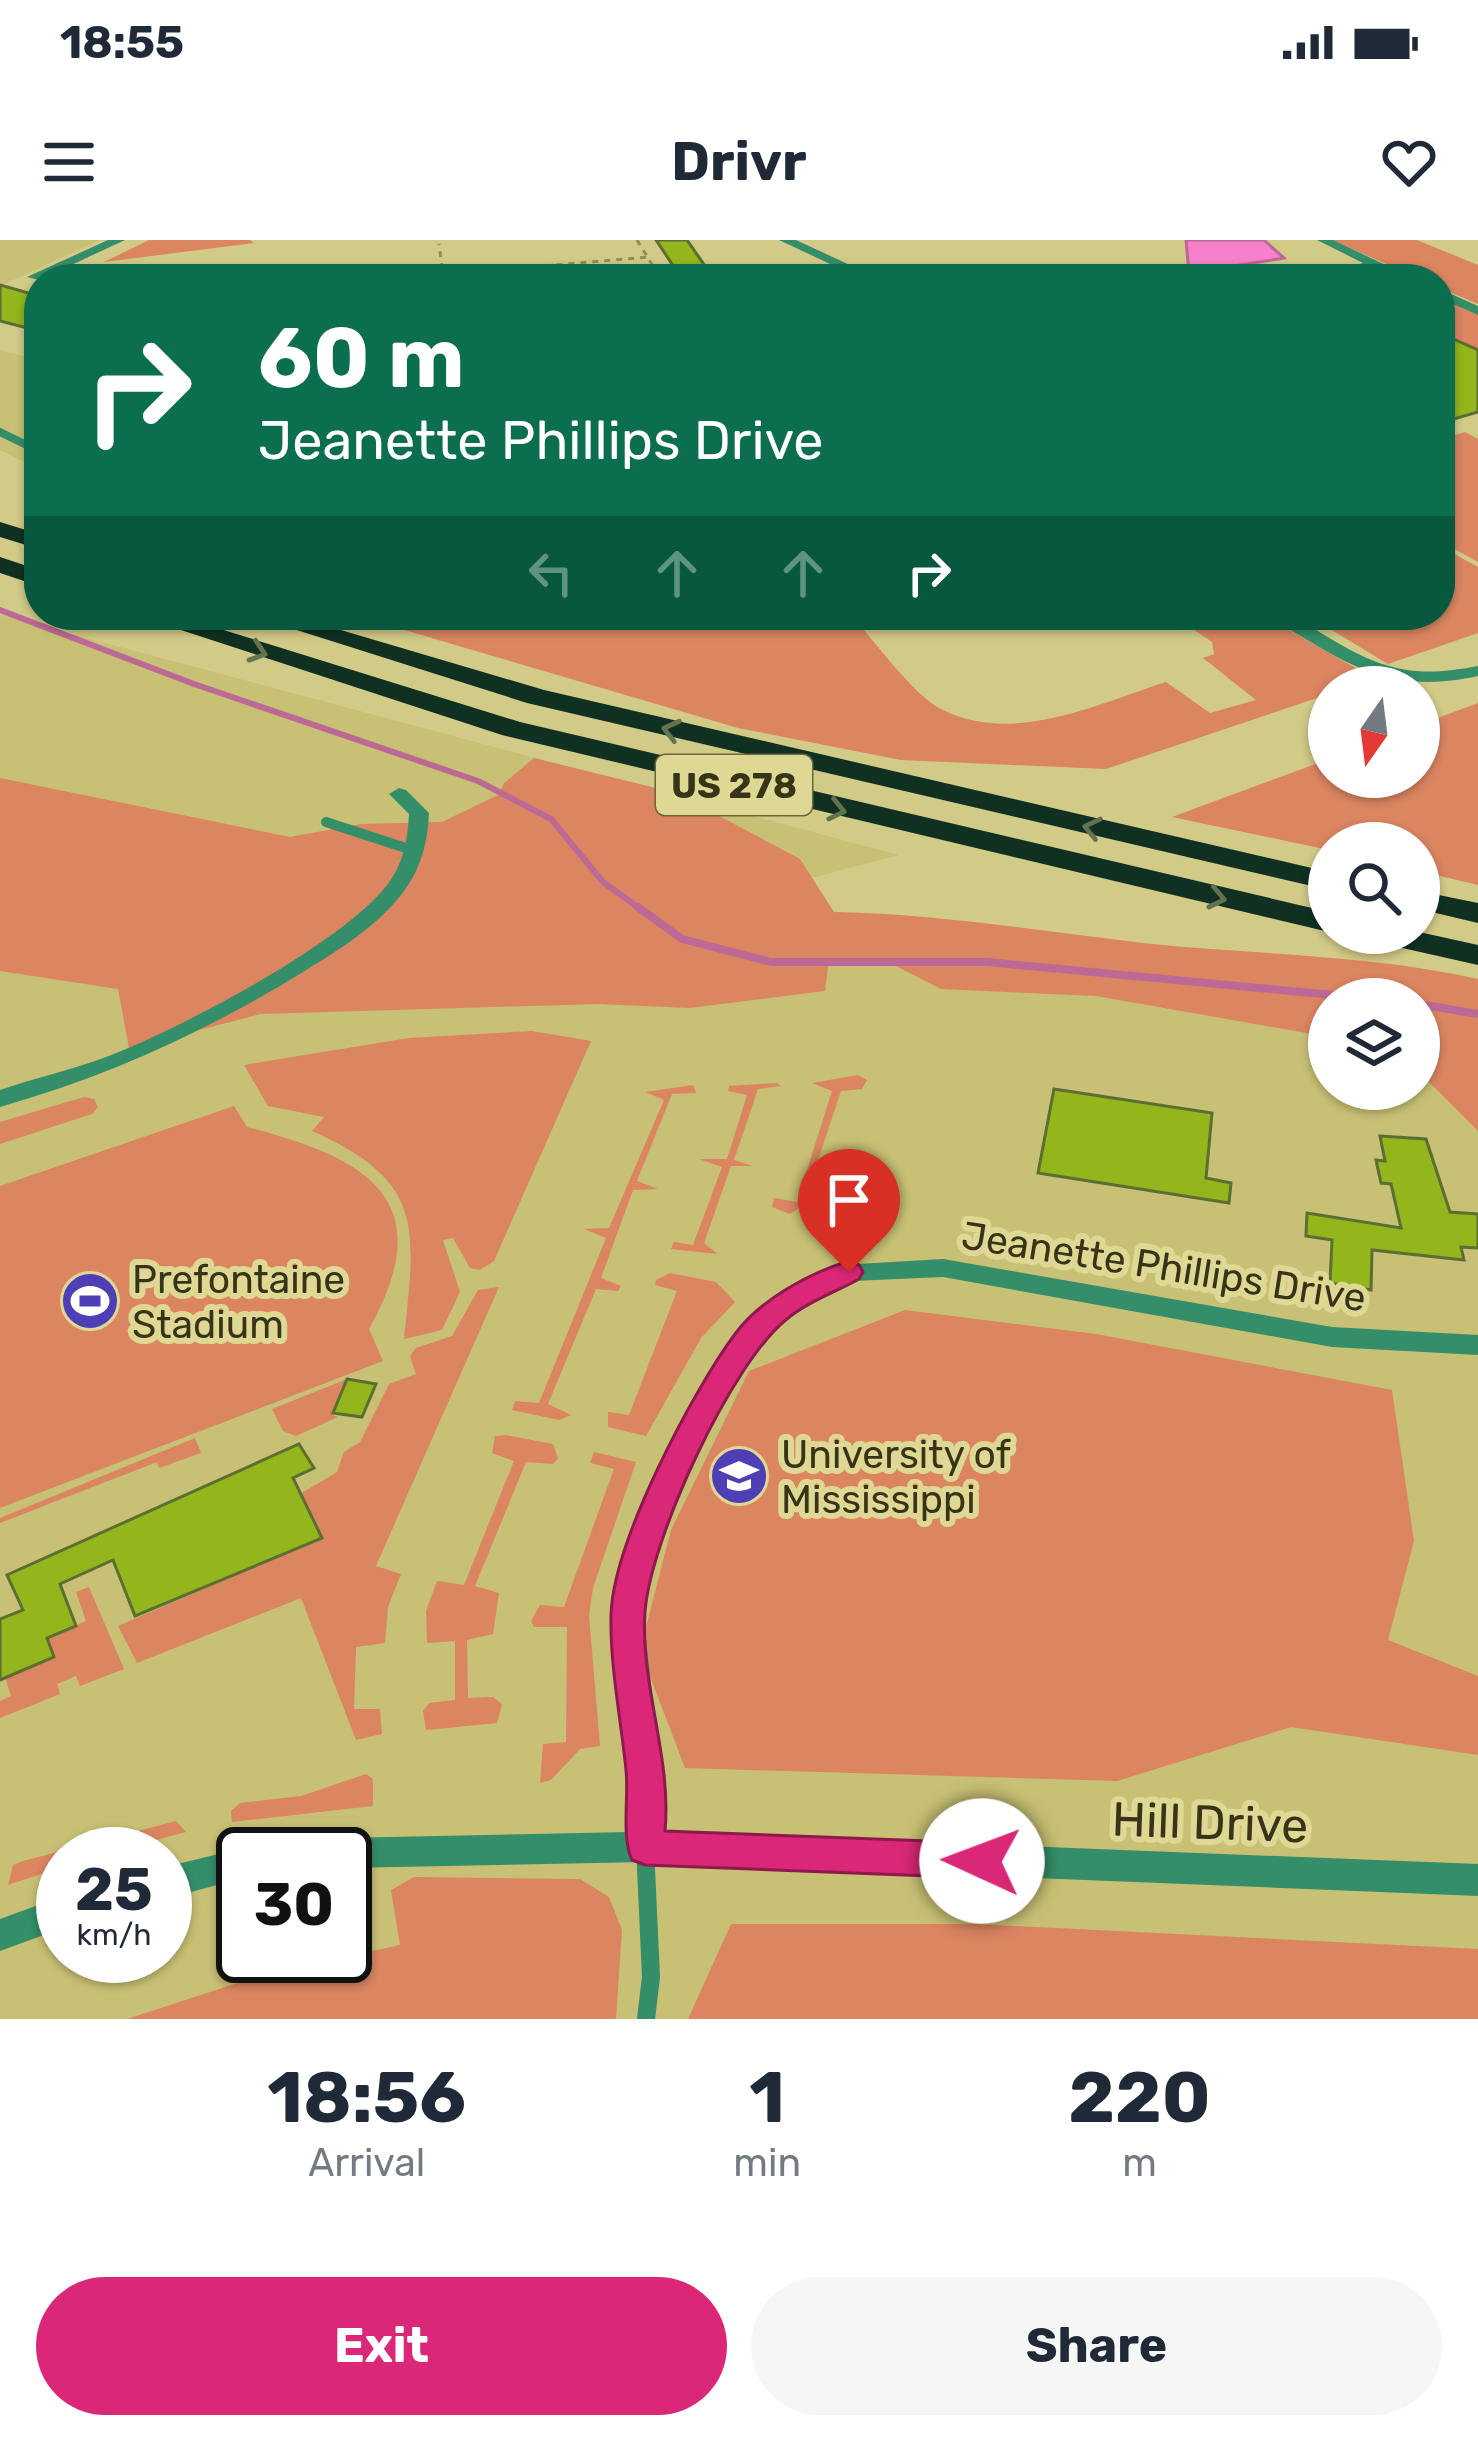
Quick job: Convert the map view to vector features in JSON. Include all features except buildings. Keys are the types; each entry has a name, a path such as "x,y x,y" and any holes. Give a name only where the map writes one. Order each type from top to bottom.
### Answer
{"highway":[{"name":"US 278","path":"196,630 535,735 1308,917"},
{"name":"US 278","path":"312,630 537,697 1308,876"},
{"path":"1440,905 1478,913"},
{"path":"1440,947 1478,955"}],"street":[{"path":"64,264 119,240"},
{"path":"1322,240 1376,264"},
{"path":"791,243 839,264"},
{"path":"1305,630 1388,676 1425,682 1478,671"},
{"path":"0,1099 118,1061 194,1027 369,916 393,891 415,851 418,813 399,794"},
{"name":"Jeanette Phillips Drive","path":"645,1847 649,1811 628,1612 646,1541 680,1455 723,1372 778,1309 849,1272 943,1268 1332,1337 1478,1345"},
{"name":"Hill Drive","path":"372,1852 645,1847 1478,1880"},
{"path":"0,1935 36,1922"}],"lane":[{"path":"791,243 813,240"},
{"path":"326,821 415,851"},
{"path":"645,1847 651,1977 646,2019"}],"path":[{"path":"637,240 652,264"},
{"path":"439,244 442,264"},
{"path":"564,264 648,257"}],"shaded area":[{"path":"0,240 100,240 48,264 24,264 24,275 0,286"},
{"path":"149,240 250,240 254,243 104,262"},
{"path":"1186,240 1264,240 1284,258 1246,264 1188,264"},
{"path":"1332,240 1417,240 1478,265 1478,304 1455,294 1455,264 1386,264"},
{"path":"1455,304 1478,315 1478,349 1455,339"},
{"path":"0,351 24,356 24,462 0,450"},
{"path":"1465,432 1478,439 1478,562 1455,549 1455,435"},
{"path":"1455,554 1478,567 1478,633 1388,664 1332,630 1455,630"},
{"name":"University of Mississippi","path":"0,615 24,621 24,630 56,630 899,855 674,914 1308,1001 1308,1110 1440,1110 1440,1019 1478,1024 1478,2019 0,2019"},
{"path":"404,630 864,630 930,702 968,719 996,723 1054,718 1166,682 1210,713 1256,700 1203,658 1214,654 1212,642 1194,630 1289,630 1352,666 1308,666 1308,701 1106,769 901,760 738,728"},
{"path":"1478,703 1478,885 1440,876 1440,822 1308,822 1308,846 1172,817 1308,767 1308,798 1440,798 1440,717"},
{"path":"534,758 676,793 800,859 834,912 1353,960 1478,979 1478,1131 1440,1093 1440,978 1308,978 1308,1033 1096,996 941,989 890,963 828,966 825,991 690,1008 598,1004 261,1014 129,1048 118,989 0,971 0,778 290,837 361,824 442,822 498,795 504,783"},
{"path":"532,1031 591,1041 494,1261 480,1270 470,1268 453,1238 443,1240 460,1292 442,1330 404,1339 410,1238 395,1190 349,1150 312,1131 324,1117 268,1106 244,1065 409,1038"},
{"path":"858,1075 867,1080 862,1089 841,1091 811,1181 830,1184 829,1188 790,1214 772,1207 774,1198 797,1202 832,1091 812,1083"},
{"path":"693,1085 696,1093 672,1094 637,1181 658,1189 633,1190 601,1278 621,1286 618,1291 596,1289 548,1404 571,1415 559,1420 512,1410 515,1401 539,1403 606,1238 584,1229 609,1228 664,1100 645,1092"},
{"path":"729,1086 781,1086 758,1089 734,1160 753,1166 731,1166 704,1243 718,1254 671,1249 674,1242 693,1245 722,1167 699,1159 727,1159 747,1095 728,1091"},
{"path":"84,1097 94,1099 98,1107 92,1114 0,1144 0,1122"},
{"path":"234,1106 247,1127 327,1153 357,1170 380,1191 394,1216 397,1247 390,1284 369,1329 383,1361 0,1508 0,1186"},
{"path":"670,1273 716,1282 735,1302 701,1338 646,1436 608,1427 608,1412 629,1415 677,1291 655,1285"},
{"path":"499,1287 376,1566 401,1574 388,1607 385,1643 356,1647 354,1709 380,1709 382,1734 356,1740 301,1598 137,1663 118,1626 322,1538 300,1494 337,1472 344,1452 360,1442 389,1384 416,1374 410,1356 416,1348 452,1336 478,1290"},
{"path":"905,1310 1096,1334 1392,1390 1414,1541 1388,1640 1478,1676 1478,1755 1291,1727 1117,1781 685,1768 640,1650 671,1530 749,1371"},
{"path":"347,1379 332,1415 338,1417 296,1436 283,1431 272,1409"},
{"path":"495,1436 553,1444 558,1458 553,1464 526,1462 475,1586 499,1593 493,1634 467,1640 468,1698 493,1697 502,1704 497,1723 426,1730 423,1711 429,1703 455,1700 455,1641 427,1643 426,1611 437,1581 464,1585 514,1461 492,1453"},
{"path":"195,1438 201,1453 159,1468 157,1462 0,1523 0,1518"},
{"path":"594,1452 636,1462 593,1588 589,1615 600,1746 580,1749 551,1780 540,1783 543,1744 566,1742 567,1627 534,1627 531,1621 540,1605 564,1607 614,1469 590,1463"},
{"path":"89,1587 124,1669 80,1686 76,1676 57,1684 60,1694 0,1718 0,1701 11,1696 5,1677 54,1657 47,1638 86,1621 76,1592"},
{"path":"366,1774 373,1779 373,1806 232,1822 231,1811 240,1803 301,1796"},
{"path":"36,1858 36,1876 8,1885 13,1865"},
{"path":"414,1877 580,1879 609,1897 622,1930 616,2019 127,2019 237,1983 372,1983 372,1951 400,1945 391,1890"},
{"path":"731,1924 975,1924 1478,1949 1478,2019 688,2019"}],"waterway":[{"path":"0,610 24,619"},
{"path":"52,630 478,781 551,819 603,882 642,910"},
{"path":"638,907 682,939 771,962 987,962 1308,993"},
{"path":"1440,1008 1478,1014"}],"place":[{"name":"Prefontaine Stadium","path":"90,1301"},
{"name":"University of Mississippi","path":"739,1476"}],"route":[{"path":"849,1272 778,1309 746,1340 723,1372 680,1455 646,1541 628,1612 649,1811 645,1847 982,1861"}]}
